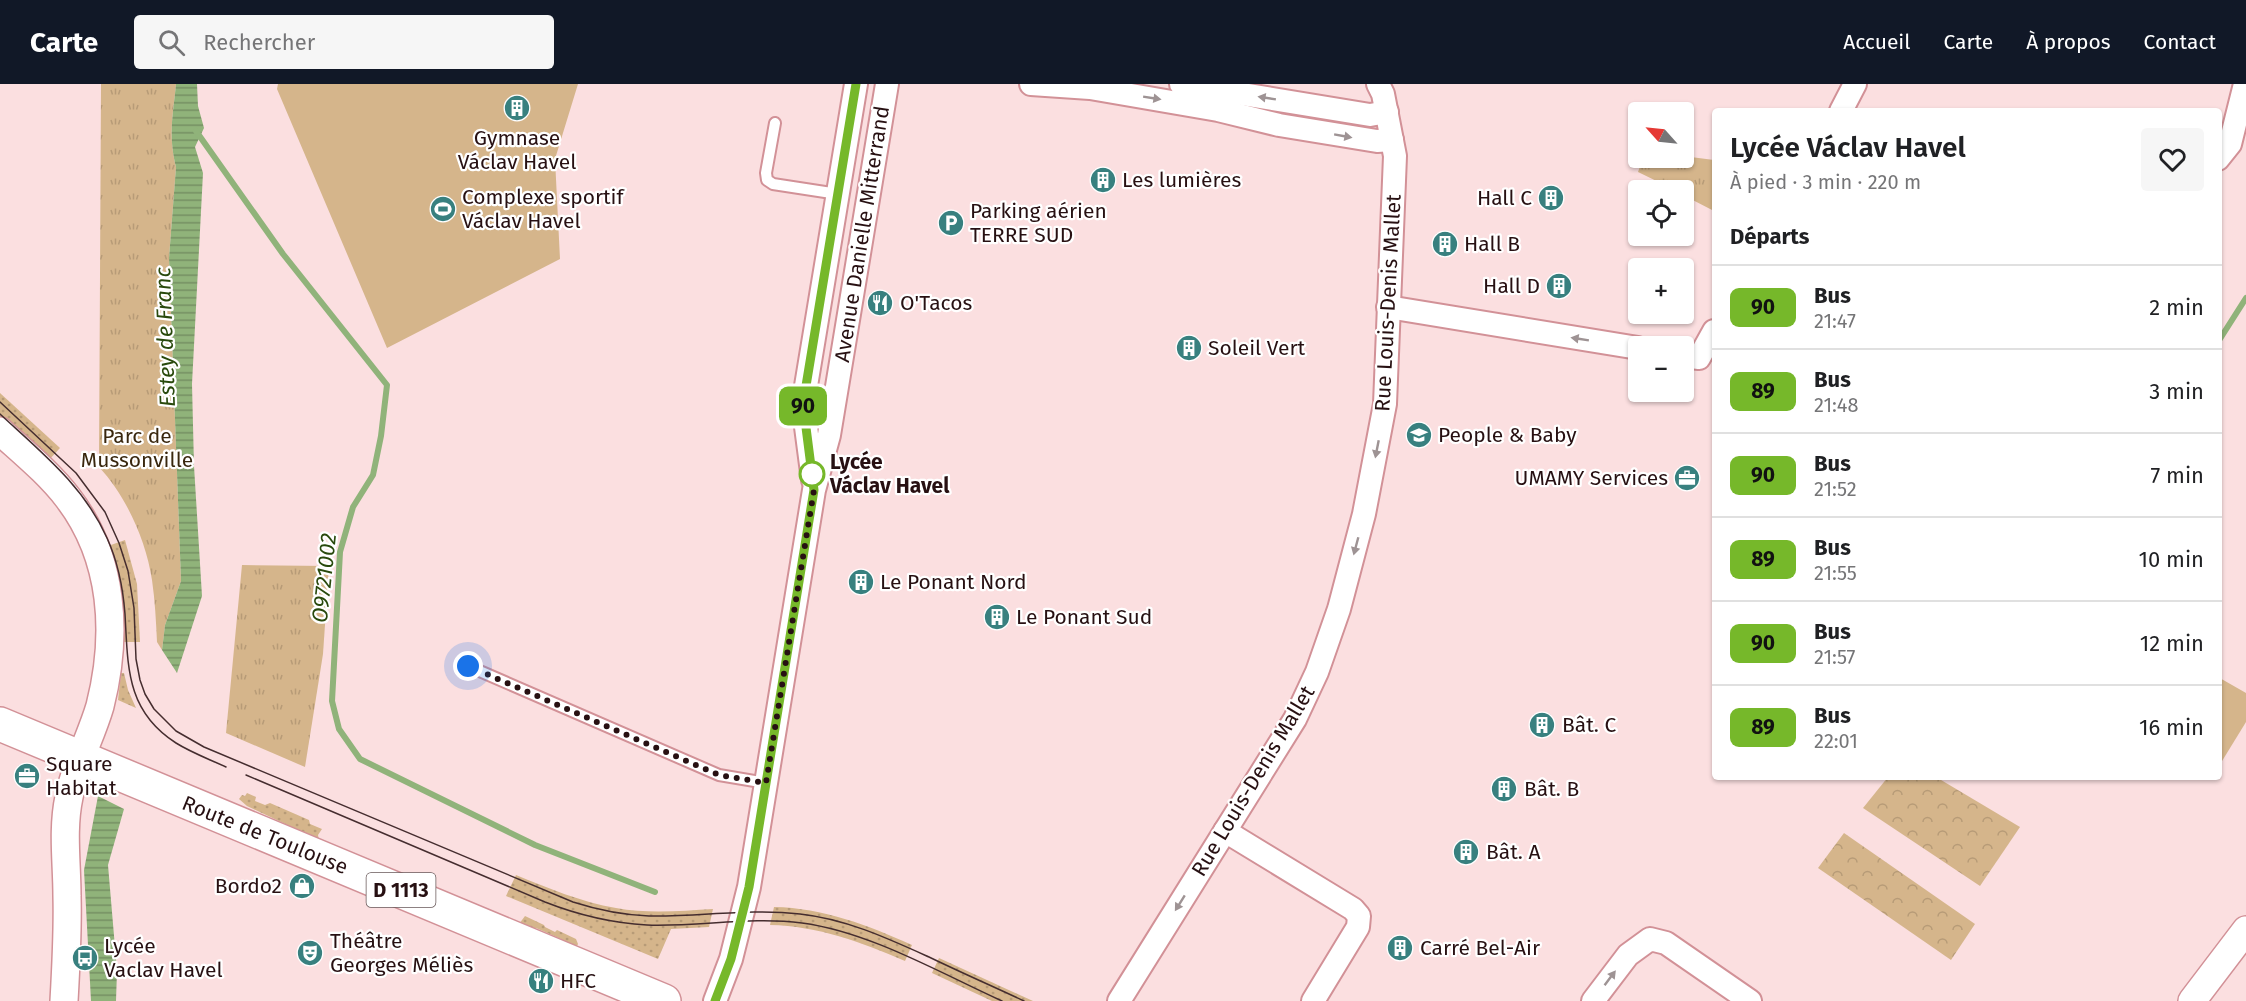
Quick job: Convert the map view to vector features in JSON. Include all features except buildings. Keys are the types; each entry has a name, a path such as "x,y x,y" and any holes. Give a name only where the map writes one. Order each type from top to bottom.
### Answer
{"main road":[{"name":"Route de Toulouse","path":"0,724 664,1001"}],"street":[{"name":"Avenue Danielle Mitterrand","path":"814,490 803,404 856,84"},
{"name":"Avenue Danielle Mitterrand","path":"715,1001 736,961 814,490 829,435 887,84"},
{"path":"1031,84 1090,88 1218,110 1291,127 1377,141 1392,140"},
{"path":"1181,84 1370,115 1387,112"},
{"name":"Rue Louis-Denis Mallet","path":"1119,1001 1295,718 1317,672 1339,609 1364,514 1384,404 1395,156 1387,112 1378,84"},
{"path":"1843,108 1855,84"},
{"path":"2222,154 2230,144 2245,84"},
{"path":"1388,308 1628,346"},
{"path":"1694,354 1712,333"},
{"path":"0,431 67,497 82,519 102,564 109,596 108,662 98,713 80,759 69,796 64,825 68,895 64,1001"},
{"path":"1226,831 1353,909 1359,916 1358,927 1313,1001"},
{"path":"2192,1001 2246,930"},
{"path":"1593,1001 1628,955 1650,939 1666,943 1750,1001"}],"lane":[{"path":"775,123 766,173 767,180 773,184 838,194"},
{"path":"468,666 719,775 766,783"}],"green space":[{"name":"Parc de Mussonville","path":"101,84 176,84 172,135 176,167 169,258 181,581 165,625 162,650 157,642 153,588 140,534 118,491 99,467"},
{"name":"Complexe sportif Václav Havel","path":"278,84 578,84 555,159 560,259 387,348 277,89"},
{"path":"1694,157 1712,160 1712,210 1694,201 1694,180 1654,180 1638,172 1639,168 1694,168"},
{"path":"0,393 60,448 48,461 0,417"},
{"path":"125,540 137,584 140,642 122,642 108,546"},
{"path":"242,565 329,566 323,654 305,767 226,733"},
{"path":"121,673 124,673 136,708 118,700"},
{"path":"2222,679 2246,693 2246,722 2222,761"},
{"path":"1886,780 1941,780 2020,827 1980,886 1863,808"},
{"path":"247,793 256,797 255,801 265,805 270,803 309,820 310,824 322,829 318,835 319,840 247,806 239,799"},
{"path":"1844,833 1975,924 1951,960 1818,868"},
{"path":"516,875 552,890 616,908 652,911 713,909 709,927 671,929 658,959 506,896"},
{"path":"774,907 828,914 912,945 905,961 839,936 805,928 770,925"},
{"path":"525,916 555,932 557,930 576,939 578,944 575,950 561,939 536,928 532,931 519,924"},
{"path":"939,958 1033,1001 992,1001 932,973"}],"shaded area":[{"path":"176,84 197,84 198,106 204,128 195,147 203,173 192,384 194,466 202,596 177,673 162,650 165,625 181,581 169,258 176,167 172,135"},
{"path":"98,796 124,809 108,865 117,971 116,1001 91,1001 84,870"}],"waterway":[{"name":"O9721002","path":"196,131 283,254 387,385 381,436 373,475 353,507 340,552 332,701 339,729 360,759 535,845 655,892"},
{"path":"2222,336 2246,298"}],"tram line":[{"path":"0,402 76,473 105,512 128,571 134,608 136,659 140,680 154,709 176,731 204,747 573,902 611,912 639,915 781,912 834,920 882,936 1024,1001"},
{"path":"0,414 46,456 74,486 107,538 121,585 129,670 139,702 147,717 176,743 226,767"},
{"path":"246,775 570,911 595,918 647,925 783,921 828,928 879,944 1002,1001"}],"bus line":[{"name":"90","path":"715,1001 731,959 749,887 814,490 803,404 856,84"}],"place":[{"name":"Gymnase Václav Havel","path":"517,108"},
{"name":"Les lumières","path":"1103,180"},
{"name":"Hall C","path":"1551,198"},
{"name":"Complexe sportif Václav Havel","path":"443,209"},
{"name":"Parking aérien TERRE SUD","path":"951,223"},
{"name":"Hall B","path":"1445,244"},
{"name":"Hall D","path":"1559,286"},
{"name":"O'Tacos","path":"880,303"},
{"name":"Soleil Vert","path":"1189,348"},
{"name":"People & Baby","path":"1419,435"},
{"name":"Lycée Václav Havel","path":"812,474"},
{"name":"UMAMY Services","path":"1687,478"},
{"name":"Le Ponant Nord","path":"861,582"},
{"name":"Le Ponant Sud","path":"997,617"},
{"name":"Bât. C","path":"1542,725"},
{"name":"Square Habitat","path":"27,776"},
{"name":"Bât. B","path":"1504,789"},
{"name":"Bât. A","path":"1466,852"},
{"name":"Bordo2","path":"302,886"},
{"name":"Carré Bel-Air","path":"1400,948"},
{"name":"Théâtre Georges Méliès","path":"310,953"},
{"name":"Lycée Vaclav Havel","path":"85,958"},
{"name":"HFC","path":"541,981"}],"route":[{"path":"468,666 719,775 766,783 814,490 811,470 812,474"}],"water label":[{"name":"Estey de Franc","path":"165,337"}]}
